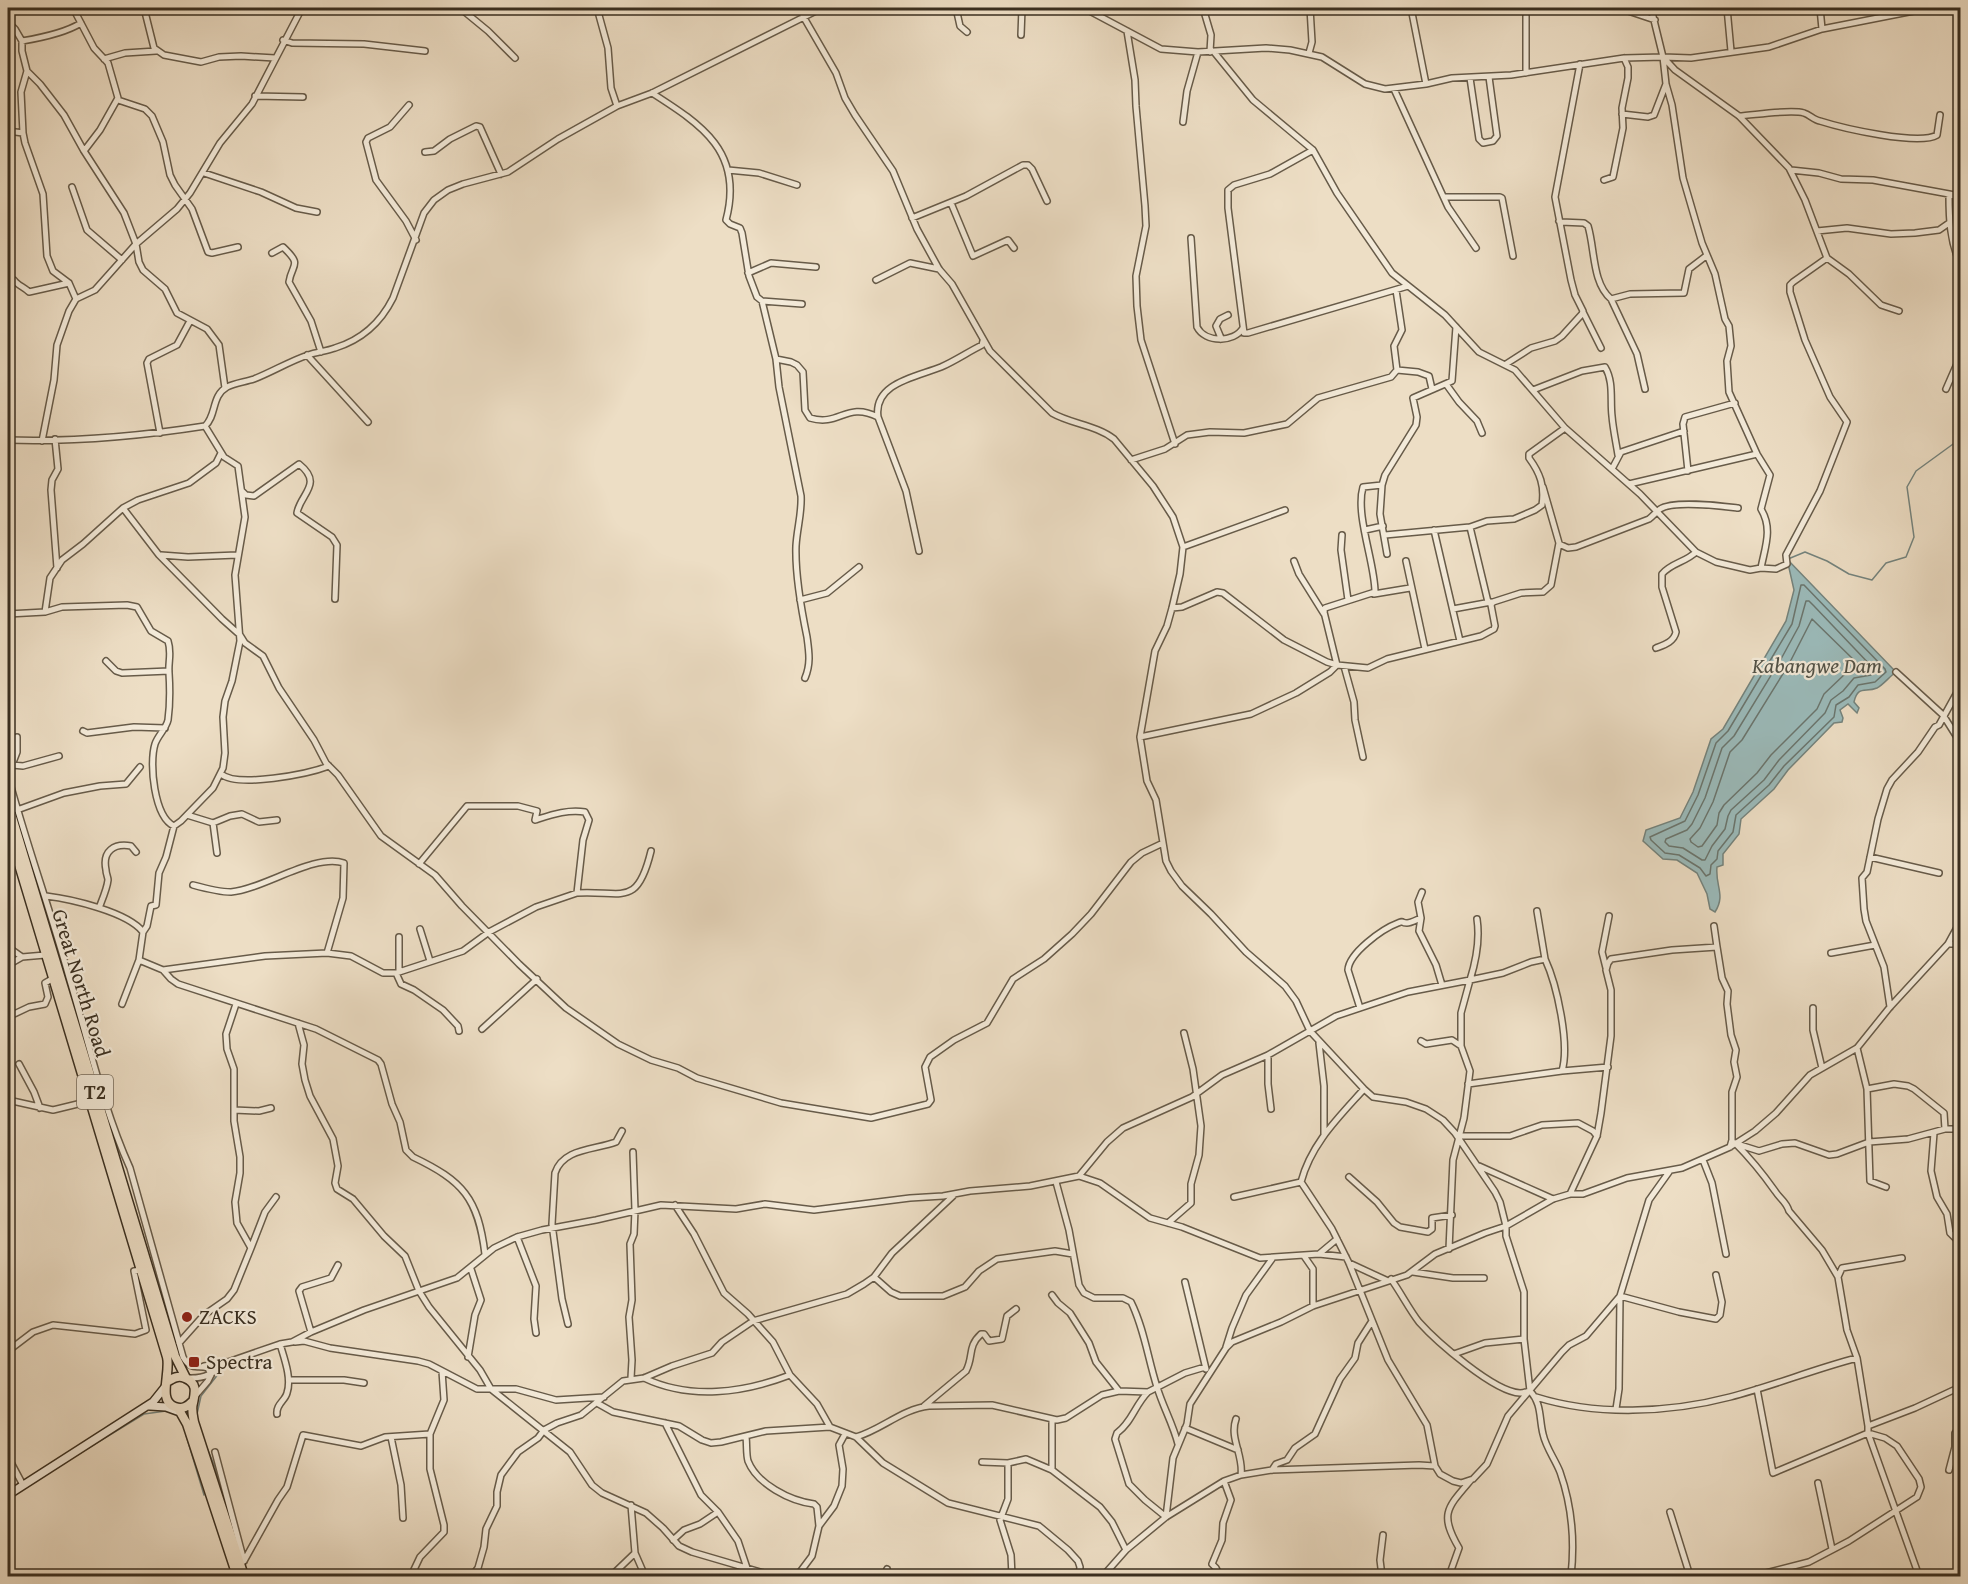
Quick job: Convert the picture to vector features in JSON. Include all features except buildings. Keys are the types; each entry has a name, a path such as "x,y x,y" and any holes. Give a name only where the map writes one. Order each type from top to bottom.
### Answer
{"main road":[{"name":"Great North Road","path":"8,804 175,1356 186,1378"},
{"name":"Great North Road","path":"8,828 169,1364 167,1384"},
{"path":"8,1495 147,1406 159,1397 167,1384 176,1377 186,1378 193,1384 194,1422 239,1563 237,1576"},
{"path":"167,1384 165,1398 179,1410 244,1576"},
{"path":"147,1406 179,1410 194,1399"}],"street":[{"path":"73,8 95,50 108,65 118,100 84,151"},
{"path":"144,8 156,51"},
{"path":"42,441 54,380 57,345 69,310 76,299 95,290 136,244 185,199 204,173 220,143 252,104 302,8"},
{"path":"460,8 488,31 515,58"},
{"path":"597,8 608,48 611,88 617,106"},
{"path":"8,440 42,441 160,433 205,426 212,417 214,403 219,393 225,388 263,375 308,355 347,344 361,336 382,316 393,298 424,213 448,190 501,174 617,106 651,93 811,10 822,8"},
{"path":"956,8 960,26 967,32"},
{"path":"1021,36 1022,8"},
{"path":"1084,8 1161,49 1212,52 1278,48 1310,53 1330,60 1365,84 1394,88 1452,78 1526,73 1624,58 1691,58 1784,43 1822,29 1929,8"},
{"path":"1203,8 1211,35 1212,52 1253,100 1313,150 1338,193 1392,273 1445,315 1479,352 1515,370 1565,428 1629,484 1696,552 1724,564 1750,570 1776,569 1787,564 1788,550 1821,490 1847,422 1830,397 1805,339 1790,292 1790,285 1793,282 1827,258"},
{"path":"1310,8 1312,42 1310,53"},
{"path":"1411,8 1426,84"},
{"path":"1619,8 1655,20"},
{"path":"1651,8 1663,57 1683,178 1706,256 1715,274 1731,333 1731,346 1727,361 1729,392 1757,454 1770,475 1761,509 1768,530 1761,568"},
{"path":"1727,8 1731,51"},
{"path":"1820,8 1822,29"},
{"path":"803,16 836,73 850,106 893,171 912,218 939,269 952,284 997,359 1052,413 1106,433 1131,460 1173,517 1183,547 1180,574 1167,626 1155,651 1140,737 1147,781 1156,800 1166,861 1178,882 1246,952 1293,996 1310,1031 1364,1089 1373,1097 1406,1102 1426,1109 1450,1126 1500,1202 1506,1236 1524,1292 1524,1339 1530,1391 1536,1397 1540,1407 1542,1433 1559,1469 1568,1498 1573,1531 1571,1576"},
{"path":"1526,16 1526,73"},
{"path":"8,22 22,41 27,71 21,92 23,133 43,194 47,256 53,271 69,283 76,299"},
{"path":"22,41 50,36 81,23"},
{"path":"1127,31 1135,80 1146,226 1136,276 1137,306 1142,340 1175,444"},
{"path":"284,40 292,44 364,44 425,51"},
{"path":"104,59 125,53 156,51 164,56 201,62 219,57 275,58"},
{"path":"1183,122 1187,91 1198,52"},
{"path":"1663,57 1675,70 1739,116 1763,139 1791,171 1805,200 1827,258 1849,274 1881,304 1899,311"},
{"path":"1604,180 1613,177 1623,128 1628,72 1624,58"},
{"path":"1580,64 1555,197 1571,280 1601,348"},
{"path":"27,71 61,111 124,213 143,270 165,289 177,313 207,329 219,345 225,388"},
{"path":"1470,78 1479,141 1483,143 1494,141 1497,136 1489,77"},
{"path":"1623,114 1644,117 1654,115 1666,84"},
{"path":"1394,88 1452,212 1476,248"},
{"path":"651,93 698,125 712,138 728,170 729,208 726,220 740,228 742,232 748,273 754,292 762,301 776,359 801,496 802,512 796,544 800,600 810,661 805,678"},
{"path":"255,96 303,97"},
{"path":"118,100 149,112 162,138 170,175 192,209 208,252 238,247"},
{"path":"409,105 394,124 368,138 366,142 376,180 406,221 416,240"},
{"path":"1739,116 1803,112 1818,121 1837,126 1922,140 1937,135 1940,115"},
{"path":"425,152 435,151 450,139 477,126 480,127 501,174"},
{"path":"8,131 23,133"},
{"path":"1313,150 1270,174 1234,185 1228,190 1228,208 1244,333 1408,286"},
{"path":"912,218 951,203 1023,165 1028,165 1032,169 1047,201"},
{"path":"728,170 759,173 796,185"},
{"path":"1791,171 1873,180 1960,196"},
{"path":"204,173 261,192 296,208 317,212"},
{"path":"72,187 87,230 122,260"},
{"path":"1948,195 1949,223 1960,263"},
{"path":"1445,196 1502,198 1514,256"},
{"path":"951,203 973,256 1008,240 1014,248"},
{"path":"1559,221 1584,223 1588,226 1602,291 1611,299 1637,354 1645,389"},
{"path":"1817,231 1847,228 1891,234 1915,233 1939,230 1949,223"},
{"path":"1191,238 1197,327 1201,334 1206,338 1221,338 1234,336 1243,328"},
{"path":"272,253 283,247 292,257 295,269 289,282 311,321 321,352"},
{"path":"1611,299 1630,294 1684,293 1689,269 1706,256"},
{"path":"748,273 771,262 816,267"},
{"path":"876,280 910,263 939,269"},
{"path":"8,279 14,280 17,285 25,286 29,292 69,283"},
{"path":"1131,460 1160,451 1187,435 1244,433 1287,424 1318,398 1391,377 1397,370 1394,346 1402,330 1396,290"},
{"path":"762,301 802,304"},
{"path":"1506,364 1531,348 1550,344 1562,336 1580,318 1583,311"},
{"path":"1221,338 1216,331 1218,322 1228,315"},
{"path":"160,433 147,363 149,359 177,345 190,321"},
{"path":"1387,554 1380,514 1385,475 1414,429 1417,417 1413,398 1452,381 1456,327"},
{"path":"919,551 906,492 878,417 877,408 885,392 897,383 949,364 982,345 983,339"},
{"path":"308,355 368,422"},
{"path":"1946,389 1960,357"},
{"path":"776,359 791,362 803,372 805,410 810,418 819,421 829,420 858,411 866,411 878,417"},
{"path":"1533,390 1582,372 1605,367 1612,389 1612,420 1618,455 1612,469"},
{"path":"1397,370 1424,373 1429,376 1432,389"},
{"path":"1446,384 1477,421 1482,433"},
{"path":"1688,471 1685,417 1735,403"},
{"path":"122,1004 139,960 143,932 147,926 151,906 156,905 159,873 166,857 174,826 188,815 213,788 221,774 225,753 223,717 225,701 238,655 240,635 235,594 237,555 245,521 238,466 221,453 205,426"},
{"path":"1453,609 1491,602 1521,593 1543,592 1550,587 1559,544 1543,487 1529,454 1565,428"},
{"path":"1618,455 1627,449 1684,431"},
{"path":"55,439 58,470 52,480 51,490 57,568"},
{"path":"45,612 50,578 62,560 123,508 138,500 189,483 216,463 221,453"},
{"path":"1629,484 1757,454"},
{"path":"241,490 246,495 254,496 299,464 303,467 308,473 310,486 297,513 332,537 337,544 335,599"},
{"path":"1372,595 1375,589 1361,497 1363,487 1382,486"},
{"path":"1384,535 1470,527 1486,521 1514,519 1542,505 1543,487"},
{"path":"1559,544 1568,548 1576,548 1649,519 1666,507 1709,504 1738,508"},
{"path":"123,508 159,555 240,635 245,643 263,656 279,688 329,766 338,775 381,836 435,875 519,964 566,1008 618,1044 697,1078 781,1103 874,1118 930,1102 925,1067 930,1057 962,1035 987,1023 1013,980 1072,934 1091,914 1131,862 1163,843"},
{"path":"1183,547 1285,510"},
{"path":"1365,530 1383,526"},
{"path":"1172,608 1182,607 1217,592 1223,593 1284,640 1327,662 1368,668 1387,659 1481,636 1494,629 1491,602 1470,527"},
{"path":"1434,530 1461,641"},
{"path":"1342,535 1341,550 1348,600"},
{"path":"1656,648 1668,643 1676,632 1662,587 1662,574 1667,568 1691,557 1696,552"},
{"path":"159,555 188,557 237,555"},
{"path":"1294,561 1299,574 1324,614 1337,665"},
{"path":"1406,561 1425,649"},
{"path":"800,600 827,593 859,567"},
{"path":"1324,614 1325,608 1348,600 1410,588"},
{"path":"8,614 45,612 62,607 112,605 136,607 151,631 168,641 171,661 168,722 156,741 153,761 158,801 164,817 174,826"},
{"path":"106,661 116,671 122,673 169,671"},
{"path":"1140,737 1251,714 1296,693 1330,672 1337,665"},
{"path":"1344,666 1354,702 1354,720 1363,757"},
{"path":"1896,672 1943,715 1960,742"},
{"path":"1890,1007 1884,967 1864,909 1862,878 1867,872 1887,789 1892,780 1918,752 1935,727 1939,725 1960,687"},
{"path":"83,731 87,733 134,727 165,728"},
{"path":"17,737 17,752 10,765 23,765 59,756"},
{"path":"221,774 235,780 283,777 329,766"},
{"path":"17,810 64,793 126,784 140,767"},
{"path":"8,776 46,896 94,1063 135,1186 151,1250 183,1357 189,1365 197,1368 228,1362 280,1344 304,1341 330,1348 418,1360 477,1389 516,1389 556,1400 604,1397"},
{"path":"419,864 468,806 518,806 538,811 535,820 577,810 585,812 589,820 583,840 577,893"},
{"path":"188,815 213,823 242,814 259,822 277,820"},
{"path":"213,823 217,853"},
{"path":"99,908 107,883 105,864 108,851 115,846 127,845 133,847 136,852"},
{"path":"139,960 163,970 266,956 327,953 351,956 383,973 397,972 463,951 489,932 536,907 577,893 618,895 627,893 644,876 651,851"},
{"path":"1870,857 1939,873"},
{"path":"193,885 227,892 237,891 285,876 310,864 335,861 344,863 343,898 327,953"},
{"path":"1422,892 1418,902 1419,932 1436,965 1442,985"},
{"path":"46,896 64,898 99,908 130,920 143,932"},
{"path":"1537,911 1545,959 1552,975 1560,1011 1565,1050 1562,1071"},
{"path":"1570,1194 1597,1136 1608,1067 1611,1002 1602,952 1609,916"},
{"path":"1360,1008 1348,970 1350,961 1369,940 1398,922 1409,923 1420,918"},
{"path":"1449,1249 1453,1160 1460,1138 1468,1084 1468,1063 1461,1046 1461,1013 1474,967 1478,934 1477,919"},
{"path":"1226,1348 1241,1337 1281,1322 1313,1306 1413,1272 1435,1254 1506,1226 1553,1199 1570,1194 1583,1194 1627,1178 1669,1172 1703,1160 1732,1145 1755,1131 1776,1113 1810,1075 1857,1048 1890,1007 1948,944 1960,922"},
{"path":"1714,926 1722,978 1728,991 1727,1004 1731,1035 1736,1050 1734,1062 1737,1077 1732,1092 1732,1145"},
{"path":"420,928 429,961"},
{"path":"399,937 397,972 401,984 443,1010 458,1026 459,1031"},
{"path":"1948,944 1960,944"},
{"path":"1831,953 1875,945"},
{"path":"1606,970 1611,959 1717,946"},
{"path":"8,947 22,957"},
{"path":"8,965 22,957 45,955"},
{"path":"1079,1176 1107,1142 1124,1128 1196,1094 1222,1075 1268,1055 1336,1016 1408,992 1503,973 1545,959"},
{"path":"163,970 178,984 298,1023 350,1045 378,1060 400,1122 406,1150 412,1157 461,1186 478,1215 485,1254"},
{"path":"8,1015 45,1004 48,1001 45,983 52,979"},
{"path":"482,1029 537,979"},
{"path":"236,1004 226,1034 227,1049 234,1069 234,1110 240,1157 235,1202 237,1223 251,1248"},
{"path":"1813,1008 1813,1030 1822,1068"},
{"path":"298,1023 304,1045 302,1064 305,1080 310,1096 333,1139 338,1166 336,1186 353,1199 384,1236 405,1256 419,1291 429,1307 487,1380 491,1389 570,1452 592,1485 602,1493 631,1505 653,1518 684,1549 774,1576"},
{"path":"1168,1223 1191,1203 1191,1184 1199,1155 1201,1126 1193,1069 1184,1033"},
{"path":"1421,1041 1425,1044 1452,1040 1461,1046"},
{"path":"1319,1042 1324,1086 1324,1134"},
{"path":"1857,1048 1867,1089 1870,1181 1886,1187"},
{"path":"1268,1055 1271,1109"},
{"path":"19,1064 40,1108"},
{"path":"1468,1084 1608,1067"},
{"path":"1867,1089 1894,1084 1914,1089 1944,1113 1946,1129"},
{"path":"1364,1089 1324,1134 1306,1163 1301,1182 1348,1260 1395,1374 1426,1425 1435,1466 1440,1474 1453,1481 1461,1483 1473,1479"},
{"path":"8,1100 40,1108 65,1108 90,1101"},
{"path":"234,1110 259,1111 271,1108"},
{"path":"1460,1138 1510,1136 1542,1125 1578,1123 1593,1131 1597,1136"},
{"path":"1732,1145 1760,1151 1782,1144 1795,1143 1829,1155 1869,1142 1908,1139 1946,1129 1960,1129"},
{"path":"567,1324 553,1228 555,1173 557,1166 576,1152 616,1142 622,1131"},
{"path":"1934,1133 1931,1171 1937,1197 1947,1214 1950,1233 1960,1243"},
{"path":"1732,1145 1757,1165 1776,1193 1787,1203 1789,1210 1822,1250 1838,1277 1847,1330 1857,1358 1868,1433 1919,1576"},
{"path":"631,1378 629,1317 632,1300 630,1244 633,1234 634,1210 633,1152"},
{"path":"1703,1160 1712,1183 1726,1254"},
{"path":"1477,1165 1553,1199"},
{"path":"1616,1409 1619,1383 1620,1296 1649,1200 1669,1172"},
{"path":"292,1342 364,1310 457,1278 471,1269 485,1254 517,1237 634,1210 661,1205 736,1209 765,1204 814,1210 964,1191 996,1190 1056,1182 1079,1176 1100,1183 1142,1214 1251,1255 1272,1259 1319,1254 1348,1260 1389,1280 1418,1320 1477,1372 1502,1387 1519,1393 1530,1391"},
{"path":"1349,1177 1400,1227 1428,1232 1432,1229 1432,1218 1452,1215"},
{"path":"1056,1182 1069,1230 1079,1285 1084,1293 1094,1298 1123,1298 1131,1302 1145,1342 1157,1388 1174,1428 1178,1444"},
{"path":"1234,1197 1301,1182"},
{"path":"472,1576 478,1568 484,1548 486,1529 497,1506 501,1475 518,1452 538,1438 544,1430 581,1415 623,1380 644,1378 712,1353 722,1342 753,1321 847,1294 874,1277 892,1253 954,1194"},
{"path":"179,1343 204,1315 227,1299 234,1290 265,1212 276,1197"},
{"path":"675,1205 694,1234 724,1293 773,1342 790,1376 817,1404 830,1427"},
{"path":"1175,1225 1176,1217"},
{"path":"517,1237 536,1286 534,1319 536,1333"},
{"path":"1319,1254 1337,1239"},
{"path":"874,1277 891,1292 900,1296 943,1296 965,1287 979,1271 997,1259 1055,1251 1073,1254"},
{"path":"1304,1256 1313,1269 1313,1306"},
{"path":"1838,1277 1842,1268 1902,1258"},
{"path":"1166,1516 1173,1458 1185,1428 1190,1404 1226,1348 1246,1295 1272,1259"},
{"path":"311,1332 299,1291 302,1287 331,1278 338,1265"},
{"path":"468,1357 481,1300 471,1269"},
{"path":"8,1351 33,1332 53,1325 135,1334 143,1332 146,1330 134,1271 141,1270"},
{"path":"1413,1272 1453,1278 1484,1278"},
{"path":"1620,1296 1679,1312 1716,1319 1720,1315 1722,1302 1716,1275"},
{"path":"1185,1282 1207,1376"},
{"path":"1052,1295 1070,1313 1089,1343 1096,1362 1119,1391"},
{"path":"1449,1576 1459,1548 1446,1524 1447,1514 1461,1492 1487,1464 1508,1416 1562,1352 1569,1345 1586,1336 1620,1296"},
{"path":"856,1437 923,1407 966,1371 970,1363 972,1343 981,1334 992,1341 1002,1339 1006,1316 1016,1309"},
{"path":"1272,1470 1276,1464 1287,1460 1295,1448 1315,1434 1340,1379 1355,1358 1358,1343 1372,1321"},
{"path":"1454,1354 1485,1343 1524,1339"},
{"path":"277,1414 277,1407 287,1394 289,1380 280,1344"},
{"path":"1536,1397 1578,1407 1616,1409 1679,1407 1714,1401 1857,1358"},
{"path":"186,1378 198,1379 211,1375 228,1362"},
{"path":"194,1399 211,1375 208,1368 204,1366"},
{"path":"1166,1516 1129,1484 1115,1439 1117,1433 1129,1422 1137,1404 1148,1392 1176,1377 1205,1367"},
{"path":"411,1576 420,1557 444,1532 430,1469 430,1434 444,1400 442,1371"},
{"path":"644,1378 655,1384 674,1388 723,1393 757,1387 790,1376"},
{"path":"289,1380 344,1380 364,1383"},
{"path":"1868,1426 1960,1387"},
{"path":"1754,1576 1809,1562 1866,1531 1920,1493 1919,1479 1897,1446 1885,1438 1868,1433 1774,1473 1771,1471 1757,1389"},
{"path":"923,1407 992,1405 1052,1420 1066,1418 1095,1398 1119,1391 1148,1392"},
{"path":"597,1403 613,1412 680,1426 711,1443 766,1431 830,1427 856,1437 883,1463 948,1503 1028,1522 1049,1533 1078,1562 1079,1576"},
{"path":"1236,1419 1233,1430 1242,1468 1241,1475"},
{"path":"1052,1420 1052,1470"},
{"path":"665,1423 701,1495 718,1512 738,1542 747,1568"},
{"path":"1949,1470 1955,1447 1954,1433 1960,1427"},
{"path":"1185,1428 1238,1450"},
{"path":"239,1563 287,1487 303,1435 361,1446 376,1439 430,1434"},
{"path":"819,1526 834,1506 842,1486 843,1469 839,1445 845,1434"},
{"path":"391,1437 401,1485 403,1518"},
{"path":"746,1437 749,1461 763,1481 787,1497 814,1504 817,1507 819,1526 812,1556 797,1576"},
{"path":"215,1452 239,1563"},
{"path":"8,1457 23,1485"},
{"path":"982,1461 1008,1463 1026,1460 1052,1470 1100,1506 1112,1522 1126,1550"},
{"path":"1008,1463 1008,1499 1001,1516 1002,1530 1011,1555 1012,1576"},
{"path":"1103,1576 1126,1550 1166,1516 1224,1482 1241,1475 1272,1470 1358,1466 1435,1466"},
{"path":"1220,1576 1212,1564 1222,1540 1223,1522 1231,1500 1224,1482"},
{"path":"1818,1483 1832,1549"},
{"path":"631,1505 635,1553 645,1576"},
{"path":"673,1540 684,1530 700,1524 718,1512"},
{"path":"1670,1512 1690,1576"},
{"path":"1382,1576 1380,1560 1383,1535"},
{"path":"611,1576 635,1553"},
{"path":"884,1576 887,1569"},
{"path":"1658,1576 1666,1573 1676,1576"}],"water":[{"name":"Kabangwe Dam","path":"1787,559 1896,672 1877,688 1860,691 1854,702 1859,708 1857,713 1848,704 1840,710 1842,722 1834,723 1788,770 1774,789 1741,819 1739,834 1723,854 1723,865 1717,867 1720,900 1715,912 1710,909 1707,894 1697,873 1677,860 1663,859 1643,841 1646,830 1680,818 1693,792 1711,739 1723,729 1786,621 1794,590"}],"waterway":[{"path":"1788,559 1805,552 1849,574 1872,580 1886,563 1906,557 1914,537 1907,487 1916,471 1960,439"},
{"path":"197,1414 201,1396 219,1373"},
{"path":"72,1458 144,1414 166,1411"},
{"path":"186,1435 204,1495"},
{"path":"204,1441 215,1467 220,1488"}],"place":[{"name":"ZACKS","path":"187,1317"},
{"name":"Spectra","path":"194,1362"}]}
